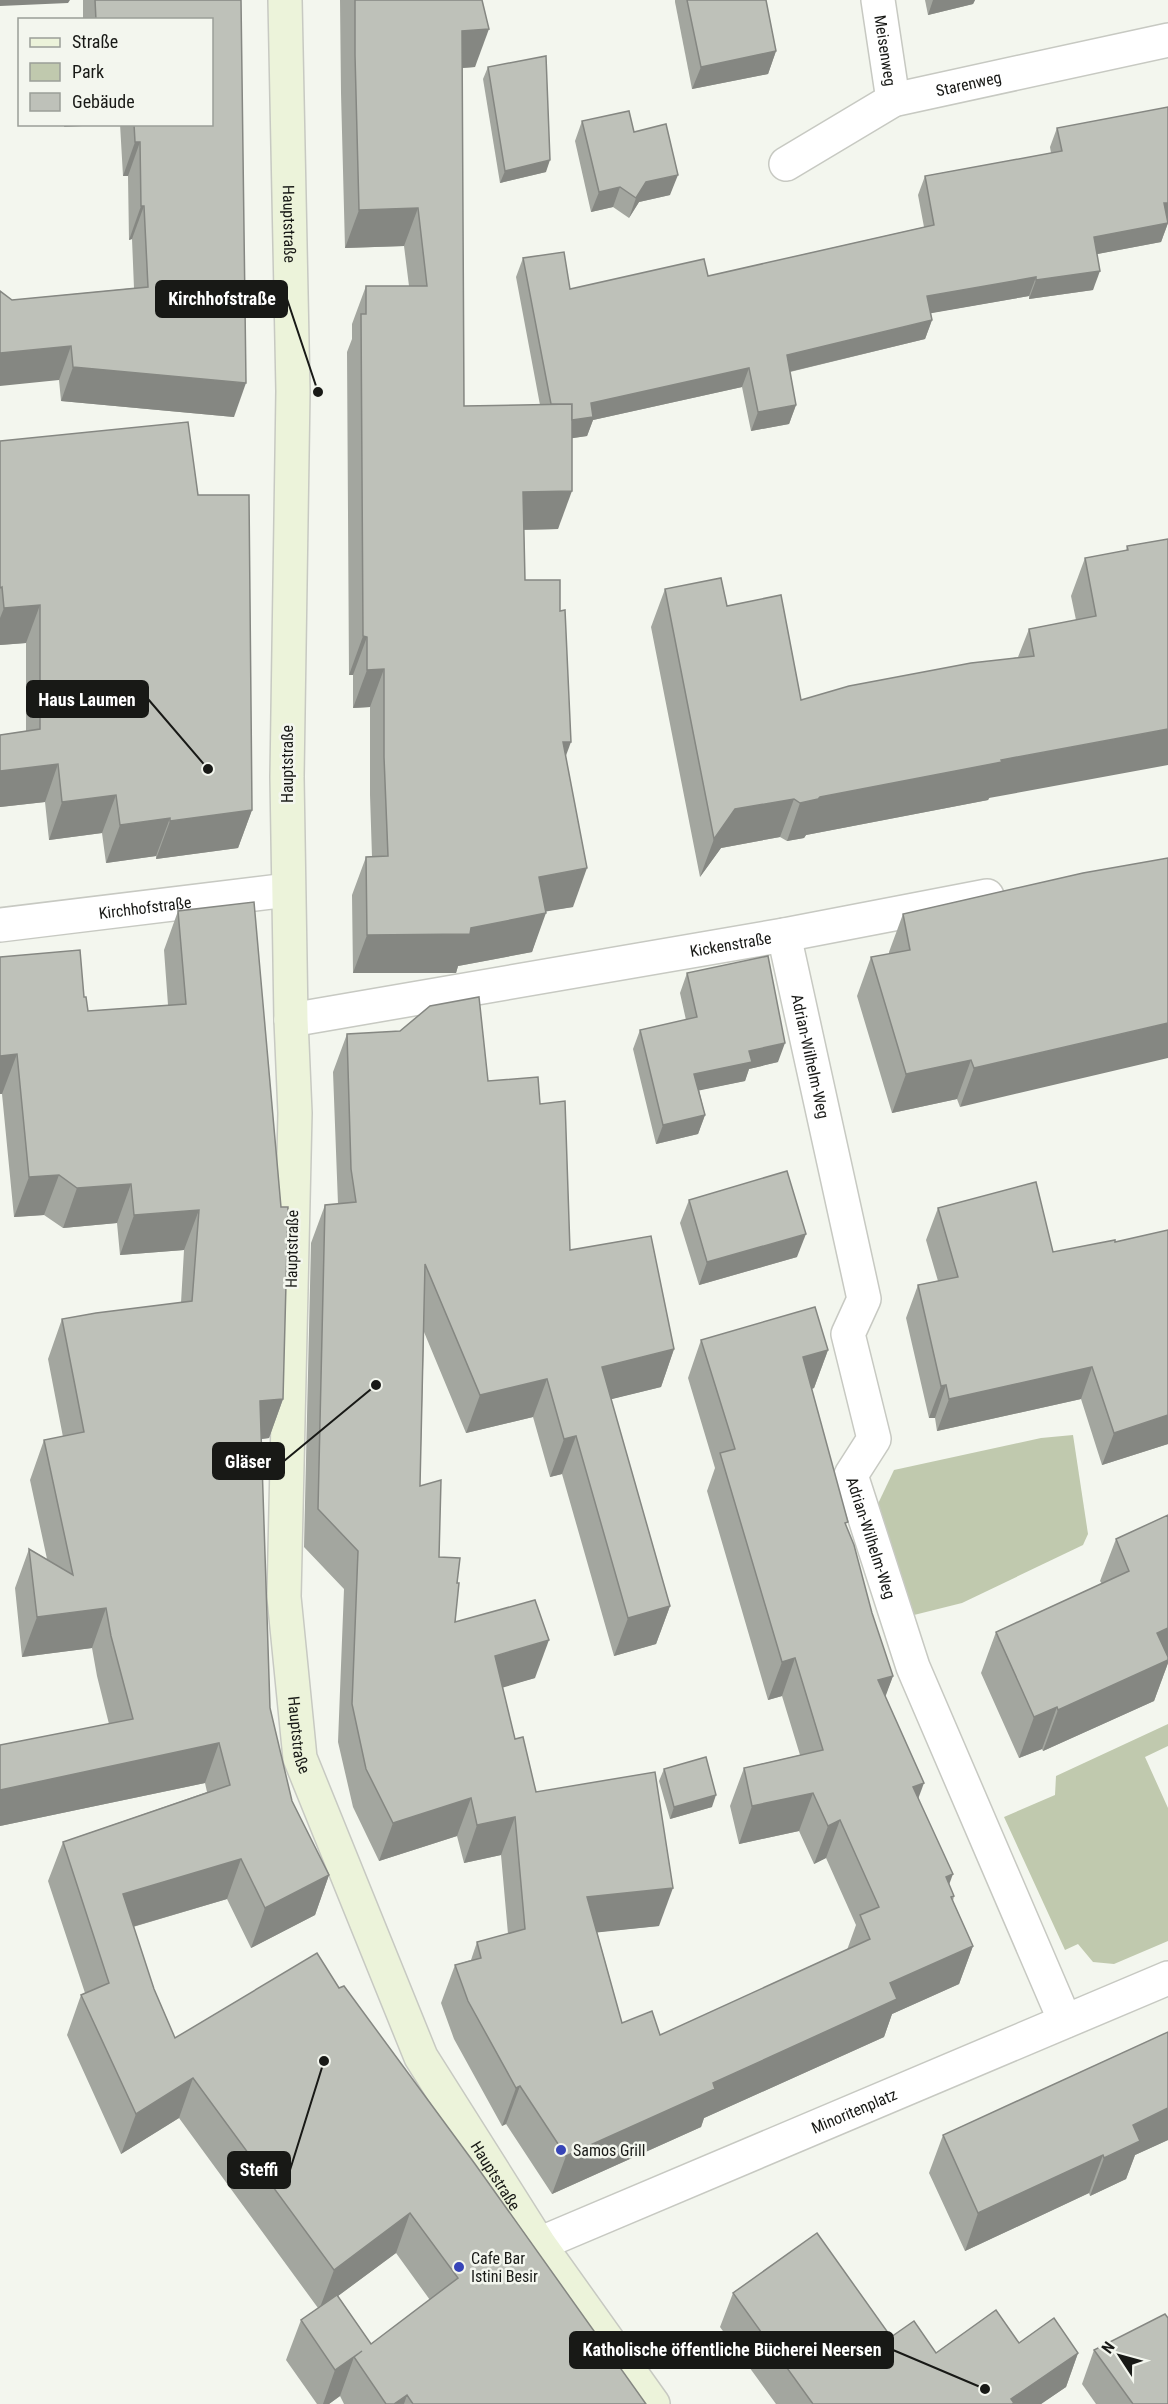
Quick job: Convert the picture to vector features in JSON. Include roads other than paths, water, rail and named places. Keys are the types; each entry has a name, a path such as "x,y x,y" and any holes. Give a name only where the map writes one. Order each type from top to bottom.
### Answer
{"street":[{"name":"Hauptstraße","path":"285,0 293,391 287,777 288,890 296,1113 284,1597 300,1758 421,2057 539,2244 653,2404"},
{"name":"Meisenweg","path":"878,0 893,100"},
{"name":"Starenweg","path":"786,164 893,100 1168,40"},
{"name":"Kirchhofstraße","path":"0,926 288,890"},
{"name":"Kickenstraße","path":"291,1020 784,935 1017,890"},
{"name":"Adrian-Wilhelm-Weg","path":"784,935 864,1299 848,1334 873,1439 852,1475 913,1667 1065,2021"},
{"name":"Minoritenplatz","path":"539,2244 1168,1978"}],"place":[{"name":"Kirchhofstraße","path":"318,392"},
{"name":"Haus Laumen","path":"208,769"},
{"name":"Gläser","path":"376,1385"},
{"name":"Steffi","path":"324,2061"},
{"name":"Samos Grill","path":"561,2150"},
{"name":"Cafe Bar Istini Besir","path":"459,2267"},
{"name":"Katholische öffentliche Bücherei Neersen","path":"985,2389"}]}
